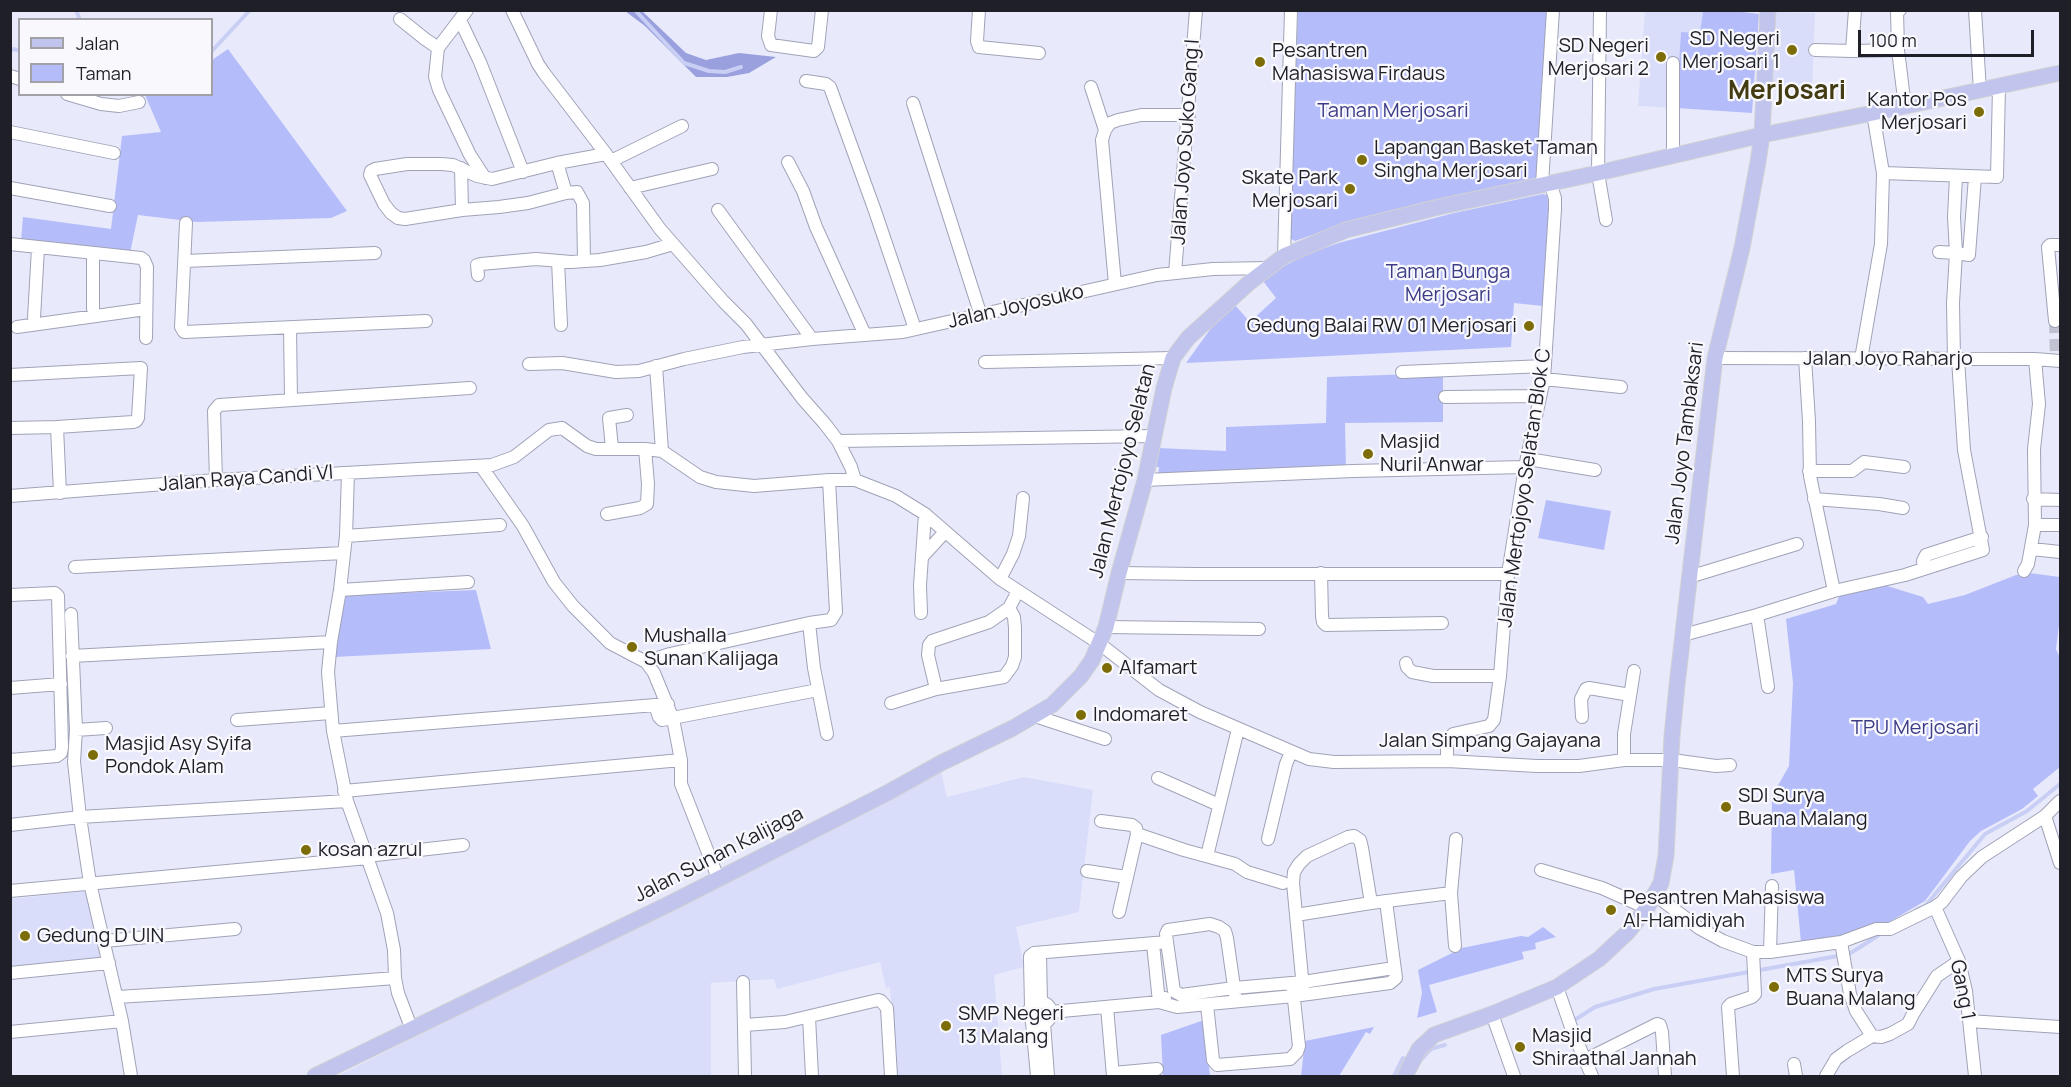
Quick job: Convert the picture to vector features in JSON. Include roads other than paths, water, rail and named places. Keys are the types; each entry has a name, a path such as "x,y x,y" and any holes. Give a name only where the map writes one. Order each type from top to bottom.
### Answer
{"main road":[{"name":"Jalan Joyo Tambaksari","path":"1672,760 1672,736 1689,577 1715,358 1742,248 1762,135 1765,11"},
{"name":"Jalan Mertojoyo Selatan","path":"1106,627 1145,480 1168,371 1173,358 1188,338 1250,282 1284,256 1346,230 1439,207 1762,135 1873,114 2061,73"},
{"name":"Jalan Sunan Kalijaga","path":"315,1077 612,933 1035,716 1053,705 1069,690 1092,660 1106,627"},
{"path":"1405,1077 1419,1049 1427,1040 1443,1031 1557,987 1616,944 1651,901 1661,883 1666,856 1672,760"}],"street":[{"path":"512,10 538,64 673,244 746,324 838,441 855,480 829,480 774,486 716,482 700,477 662,451 612,448 609,418 627,416"},
{"path":"771,10 768,36 771,45 814,51 818,47 822,10"},
{"path":"979,10 977,41 979,46 1039,53"},
{"name":"Jalan Joyo Suko Gang I","path":"1175,273 1196,10"},
{"name":"Jalan Mertojoyo Selatan Blok C","path":"1447,761 1447,744 1453,734 1480,729 1492,724 1494,720 1508,574 1545,373 1555,209 1555,198 1546,183 1553,10"},
{"path":"1600,10 1598,173 1606,220"},
{"path":"1852,51 1855,10"},
{"path":"1975,10 1980,91"},
{"path":"1284,256 1290,11"},
{"path":"1898,11 1898,50 1905,106"},
{"path":"464,15 438,48 435,77 470,155 485,178"},
{"path":"464,15 523,172"},
{"path":"400,19 438,48"},
{"path":"1815,50 1898,50"},
{"path":"1673,63 1673,156"},
{"path":"806,81 826,84 830,87 915,329"},
{"path":"1091,87 1105,130"},
{"path":"1883,173 1997,177 2000,87"},
{"path":"75,96 102,104 119,106 139,102"},
{"path":"913,103 981,316"},
{"path":"1861,359 1879,260 1883,173 1873,114"},
{"path":"1115,284 1102,140 1105,130 1110,123 1142,115 1189,115"},
{"path":"584,261 583,203 577,192 528,203 398,218 384,204 370,175 371,171 407,164 441,164 461,168 485,178 523,172 557,163 609,158 682,126"},
{"path":"10,132 114,153"},
{"path":"788,162 803,191 816,227 865,335"},
{"path":"557,163 566,193"},
{"path":"461,168 462,210"},
{"path":"630,188 712,169"},
{"path":"1683,634 1982,552 1984,547 1964,450 1956,359 1953,303 1956,253 1954,217 1956,176"},
{"path":"1939,252 1969,255 1975,177"},
{"path":"10,188 110,206"},
{"path":"718,210 812,339"},
{"path":"186,223 181,327 184,332 426,321"},
{"path":"10,244 141,258 147,263 146,338"},
{"path":"478,274 477,265 481,264 536,259 584,261 631,255 673,244"},
{"path":"2055,321 2048,247 2061,245"},
{"path":"34,318 38,248"},
{"path":"185,261 375,253"},
{"path":"93,254 93,309"},
{"path":"558,261 561,325"},
{"name":"Jalan Joyosuko","path":"529,364 562,363 625,372 707,354 763,345 903,332 1157,274 1269,268"},
{"path":"17,327 146,309"},
{"path":"290,328 291,399"},
{"path":"985,362 1173,358"},
{"name":"Jalan Joyo Raharjo","path":"1715,358 2061,361"},
{"path":"1805,358 1809,471 1834,591"},
{"path":"2024,571 2032,549 2034,525 2034,448 2039,404 2035,359"},
{"path":"656,366 662,451"},
{"path":"10,375 141,368 136,421 10,428"},
{"path":"1402,372 1545,373 1621,387"},
{"path":"216,480 214,411 217,406 224,403 470,388"},
{"path":"1445,398 1540,396"},
{"path":"57,427 60,493"},
{"name":"Jalan Raya Candi VI","path":"10,496 216,480 481,466 514,457 555,428 562,428 587,446 596,449 612,448"},
{"path":"838,441 1154,436"},
{"path":"607,514 640,508 646,504 648,484 645,449"},
{"path":"1809,471 1852,471 1864,462 1904,467"},
{"path":"1145,480 1527,463 1596,470"},
{"path":"481,466 523,526 554,582 573,606 610,643 646,662 654,673 662,704 658,717 662,720 818,690"},
{"path":"348,473 346,536 337,554 340,590 328,672 333,731 343,798 368,857 387,913 394,950 393,978 412,1030"},
{"path":"646,662 670,654 831,620 835,617 829,480"},
{"name":"Jalan Simpang Gajayana","path":"855,480 896,496 925,514 944,533 1000,579 1100,644 1159,690 1238,729 1309,759 1334,762 1447,761 1553,766 1579,766 1624,760 1672,760 1716,766 1730,765"},
{"path":"1000,579 1019,536 1023,498"},
{"path":"1815,499 1903,508"},
{"path":"2033,499 2061,500"},
{"path":"921,613 920,585 925,514"},
{"path":"346,536 500,525"},
{"path":"2034,525 2061,525"},
{"path":"922,557 944,533"},
{"path":"1689,577 1797,544"},
{"path":"2032,549 2061,552"},
{"path":"75,567 337,554"},
{"path":"1119,573 1508,574"},
{"path":"1321,573 1322,616 1326,625 1442,623"},
{"path":"340,590 468,582"},
{"path":"936,689 928,645 932,641 989,622 1009,608 1018,591"},
{"path":"10,595 57,594 61,641 62,747 61,753 57,756 10,760"},
{"path":"891,703 936,689 998,680 1008,673 1015,657 1014,617 1009,608"},
{"path":"71,614 76,729 74,762 80,817 90,883 117,997 131,1077"},
{"path":"1757,615 1768,687"},
{"path":"809,623 818,690 827,734"},
{"path":"1106,627 1259,629"},
{"path":"72,656 331,642"},
{"path":"1406,663 1412,672 1433,676 1500,676"},
{"path":"1624,760 1624,734 1634,671"},
{"path":"10,688 61,684"},
{"path":"1582,717 1581,699 1586,689 1630,695"},
{"path":"333,731 662,704"},
{"path":"237,720 331,713"},
{"path":"1035,716 1105,739"},
{"path":"673,719 681,760 681,784 718,878"},
{"path":"76,729 106,728"},
{"path":"1207,856 1238,729"},
{"path":"1269,839 1290,752"},
{"path":"10,825 80,817 343,798 681,760"},
{"path":"1158,778 1219,805"},
{"path":"1754,964 1770,952 1843,950 1935,907 1982,857 2014,834 2045,816 2061,801"},
{"path":"2045,816 2061,863"},
{"path":"1101,821 1132,825 1136,828 1137,834 1119,912"},
{"path":"1137,834 1235,864 1247,872 1283,883"},
{"path":"1207,1005 1214,1060 1217,1065 1284,1060 1294,1057 1299,1046 1294,872 1307,856 1354,836 1360,840 1371,903"},
{"path":"1455,946 1451,893 1456,839"},
{"path":"10,891 368,857 463,845"},
{"path":"1541,870 1651,901 1723,941 1754,964 1756,991 1752,997 1728,1007 1733,1077"},
{"path":"1087,871 1126,877"},
{"path":"1770,952 1772,886"},
{"path":"1296,915 1451,893"},
{"path":"1174,991 1181,995 1221,996 1236,1001 1394,968 1386,901"},
{"name":"Gang 1","path":"1935,907 1959,961 1966,991 1975,1077"},
{"path":"1174,991 1166,934 1168,930 1210,924 1224,931 1227,938 1236,1001"},
{"path":"104,940 235,929"},
{"path":"1038,1023 1049,1019 1041,1007 1030,956 1040,953 1167,942"},
{"path":"1153,944 1159,1002"},
{"path":"1843,950 1850,994 1856,1011 1872,1036"},
{"path":"1826,1077 1836,1059 1872,1036 1881,1037 1890,1034 1908,1024 1937,976 1959,961"},
{"path":"10,973 109,963"},
{"path":"117,997 393,978"},
{"path":"743,982 745,1077"},
{"path":"1557,987 1592,1077"},
{"path":"1048,1077 1038,1023 1029,1017 1041,1007 1107,1007 1159,1002 1177,1007 1207,1005 1234,988 1298,989"},
{"path":"1159,1002 1174,991"},
{"path":"745,1025 785,1022 878,1000 887,1008 891,1077"},
{"path":"1107,1007 1113,1075 1157,1069"},
{"path":"1492,1014 1514,1077"},
{"path":"809,1017 812,1077"},
{"path":"10,1032 122,1022"},
{"path":"1969,1022 2061,1027"},
{"path":"1037,1077 1038,1023"},
{"path":"1585,1060 1657,1024 1660,1025 1662,1032 1665,1077"}],"waterway":[{"path":"76,10 79,18"},
{"path":"213,50 250,10"},
{"path":"635,10 684,63 709,71 725,72 741,67"},
{"path":"10,49 18,50"},
{"path":"1916,910 1926,905 1985,834 2027,811 2060,784"},
{"path":"1573,1021 1595,1007 1654,989 1849,954 1882,932"},
{"path":"1434,1048 1445,1045"},
{"path":"1422,1059 1434,1047"},
{"path":"1394,1076 1403,1058"}],"tunnel":[{"path":"2055,321 2056,361"}],"place":[{"name":"SD Negeri Merjosari 1","path":"1792,50"},
{"name":"SD Negeri Merjosari 2","path":"1661,57"},
{"name":"Pesantren Mahasiswa Firdaus","path":"1260,62"},
{"name":"Kantor Pos Merjosari","path":"1979,112"},
{"name":"Lapangan Basket Taman Singha Merjosari","path":"1362,160"},
{"name":"Skate Park Merjosari","path":"1350,189"},
{"name":"Gedung Balai RW 01 Merjosari","path":"1529,326"},
{"name":"Masjid Nuril Anwar","path":"1368,454"},
{"name":"Mushalla Sunan Kalijaga","path":"632,647"},
{"name":"Alfamart","path":"1107,668"},
{"name":"Indomaret","path":"1081,715"},
{"name":"Masjid Asy Syifa Pondok Alam","path":"93,755"},
{"name":"SDI Surya Buana Malang","path":"1726,807"},
{"name":"kosan azrul","path":"306,850"},
{"name":"Pesantren Mahasiswa Al-Hamidiyah","path":"1611,910"},
{"name":"Gedung D UIN","path":"25,936"},
{"name":"MTS Surya Buana Malang","path":"1774,987"},
{"name":"SMP Negeri 13 Malang","path":"946,1026"},
{"name":"Masjid Shiraathal Jannah","path":"1520,1047"}],"district":[{"name":"Merjosari","path":"1787,92"}],"park label":[{"name":"Taman Merjosari","path":"1393,111"},
{"name":"Taman Bunga Merjosari","path":"1448,284"},
{"name":"TPU Merjosari","path":"1915,728"}]}
